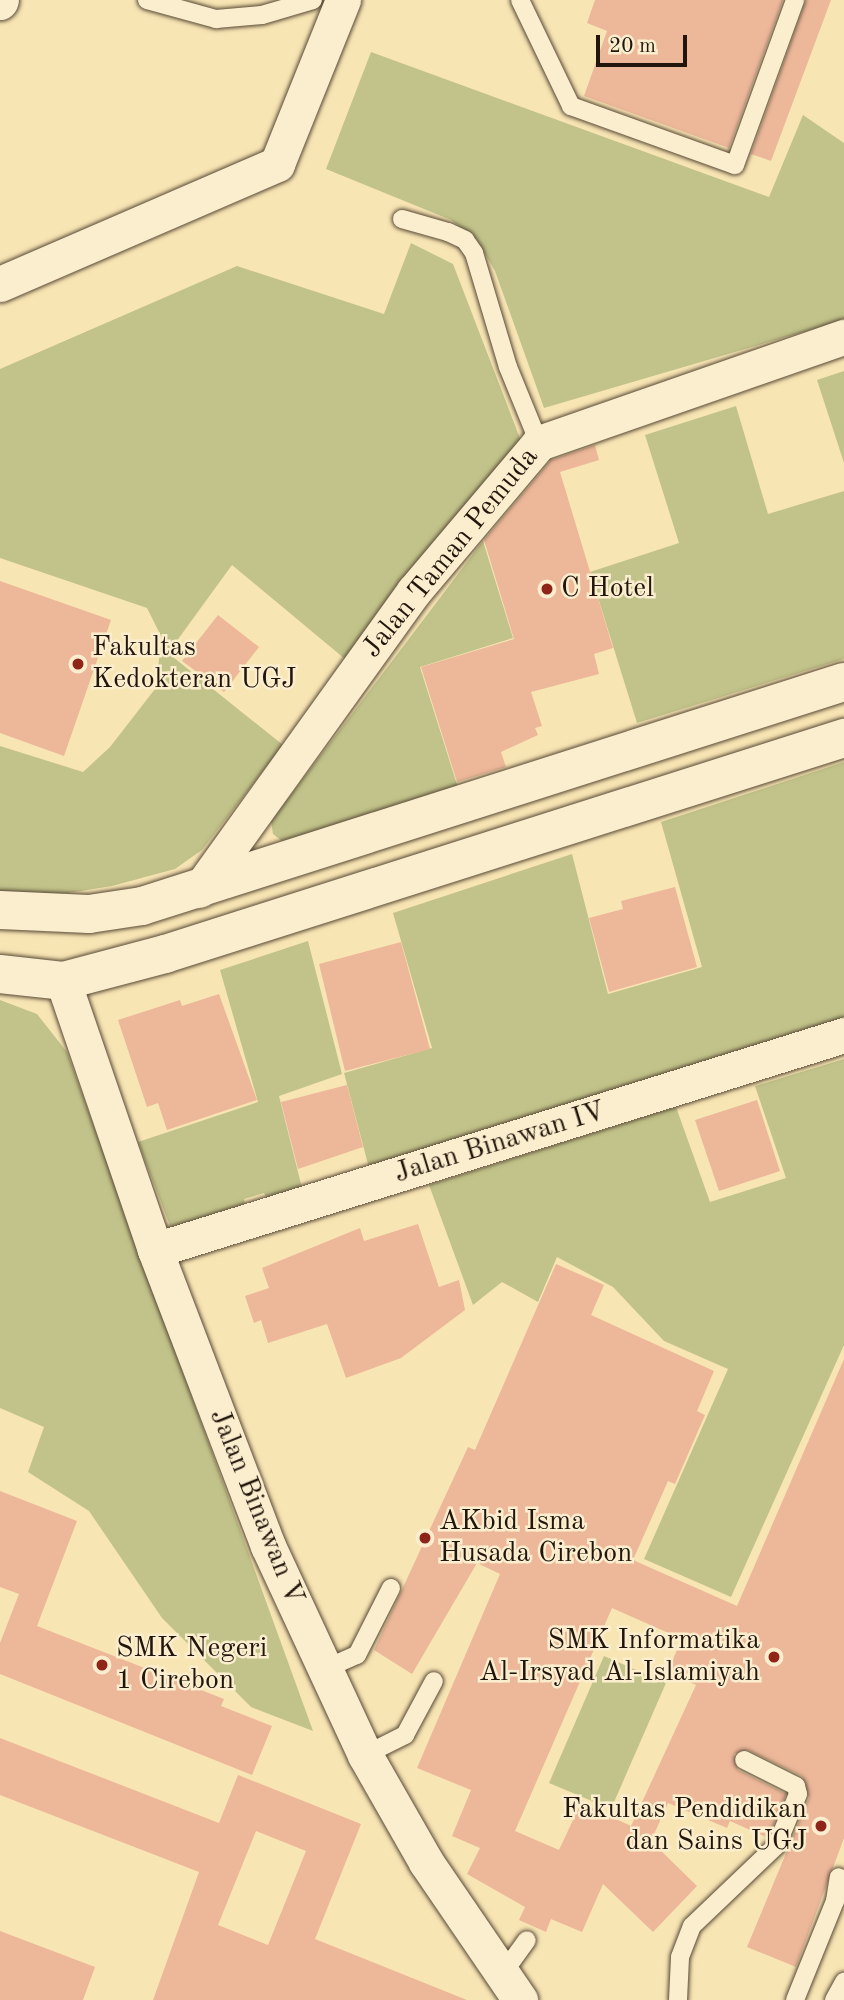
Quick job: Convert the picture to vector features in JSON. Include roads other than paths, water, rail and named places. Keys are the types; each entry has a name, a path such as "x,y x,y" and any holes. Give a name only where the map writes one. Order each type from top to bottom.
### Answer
{"street":[{"path":"0,284 277,163 343,0"},
{"name":"Jalan Taman Pemuda","path":"199,890 414,591 539,443 844,337"},
{"path":"0,910 89,914 199,890 844,682"},
{"path":"0,974 63,981 165,954 844,738"},
{"name":"Jalan Binawan V","path":"63,981 155,1250 268,1546 365,1755 510,1988"},
{"name":"Jalan Binawan IV","path":"155,1250 844,1035"}],"lane":[{"path":"148,0 216,19 262,15 313,0"},
{"path":"520,0 571,106 735,165 796,0"},
{"path":"402,219 465,240 474,253 508,367 539,443"},
{"path":"325,1669 357,1655 391,1588"},
{"path":"365,1755 405,1735 434,1681"},
{"path":"678,2000 680,1957 692,1926 777,1845 798,1794 796,1786 744,1760"},
{"path":"794,2000 835,1901 838,1877"},
{"path":"510,1988 527,1940"},
{"path":"834,2000 844,1982"}],"place":[{"name":"C Hotel","path":"547,589"},
{"name":"Fakultas Kedokteran UGJ","path":"78,664"},
{"name":"AKbid Isma Husada Cirebon","path":"425,1538"},
{"name":"SMK Informatika Al-Irsyad Al-Islamiyah","path":"774,1657"},
{"name":"SMK Negeri 1 Cirebon","path":"102,1665"},
{"name":"Fakultas Pendidikan dan Sains UGJ","path":"821,1826"}]}
